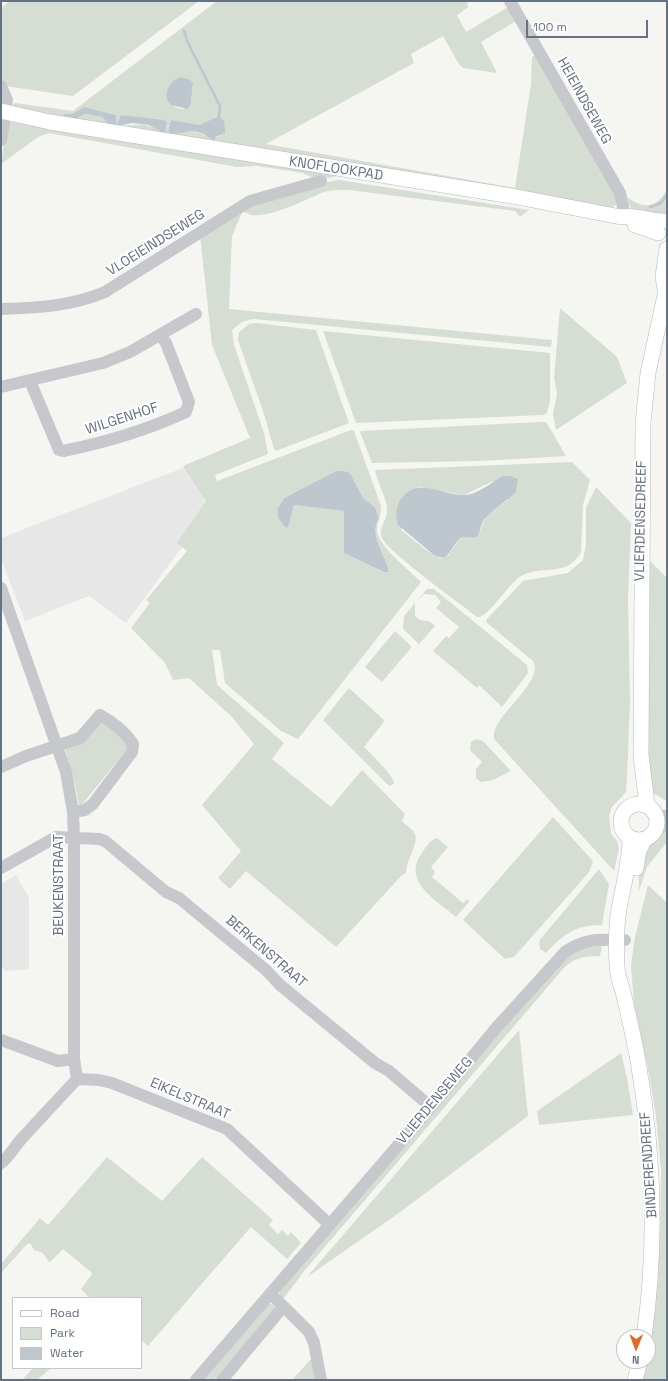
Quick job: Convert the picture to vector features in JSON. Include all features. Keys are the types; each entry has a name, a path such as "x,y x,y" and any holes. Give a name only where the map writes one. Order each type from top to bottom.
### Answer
{"main road":[{"name":"KNOFLOOKPAD","path":"3,115 512,196 621,217 628,216 663,224"},
{"path":"663,224 659,239 667,249"},
{"name":"VLIERDENSEDREEF","path":"641,804 642,423 648,373 666,288 663,276 667,249"},
{"path":"641,804 662,822 651,836 637,839 624,832 621,823 624,811 641,804"},
{"path":"621,940 619,912 630,850 637,839"},
{"name":"BINDERENDREEF","path":"621,940 617,968 638,1060 647,1117 651,1164 653,1216 648,1304 645,1329"},
{"path":"635,1380 638,1369"}],"street":[{"name":"HEIEINDSEWEG","path":"510,1 620,193 623,206 621,217"},
{"path":"1,86 7,100 3,115 1,140"},
{"name":"VLOEIEINDSEWEG","path":"1,309 51,306 88,299 106,292 250,201 321,181"},
{"path":"1,387 103,362 130,352 161,336 196,314"},
{"name":"WILGENHOF","path":"30,381 59,450 64,451 99,444 148,429 186,412 189,407 186,394 166,343 161,336"},
{"name":"BEUKENSTRAAT","path":"1,588 6,619 66,772 73,812 74,838 70,1060 77,1079"},
{"path":"1,767 26,756 57,747 80,738 100,715 130,739 133,744 132,752 93,804 85,810 73,812"},
{"name":"BERKENSTRAAT","path":"1,868 48,840 56,837 99,838 106,841 166,892 179,898 266,970 280,985 375,1063 389,1071 431,1107"},
{"name":"VLIERDENSEWEG","path":"196,1380 431,1107 496,1028 565,952 575,945 587,940 621,940"},
{"path":"1,1033 70,1060"},
{"path":"1,1040 58,1061 70,1060"},
{"path":"2,1162 24,1135 77,1079"},
{"name":"EIKELSTRAAT","path":"77,1079 99,1080 112,1083 227,1129 330,1225"},
{"path":"271,1294 309,1332 314,1343 321,1380"},
{"path":"222,1380 283,1307"}],"shaded area":[{"path":"196,463 203,483 205,516 126,623 89,596 25,621 1,559 1,538"},
{"path":"16,875 29,898 29,969 5,971 1,967 1,884"}],"green space":[{"path":"10,1 199,1 73,96 5,86 1,79 1,8"},
{"path":"217,1 467,1 468,7 457,15 466,32 508,7 516,21 481,42 497,73 463,68 459,64 443,36 411,54 414,63 266,144 515,188 531,84 532,57 536,55 620,201 612,208 63,120 12,106 15,103 73,111","holes":["193,86 191,102 183,109 174,107","84,107 116,115 117,125 121,115 167,122 166,129 161,132 153,127 145,125 122,126 115,125 102,117 86,114 78,118 64,115 72,114","216,117 220,136 215,137 214,141 201,133 181,131 175,134 168,131 171,120 200,125 205,124"]},
{"path":"7,121 339,173 338,176 317,180 303,173 257,166 237,167 49,133 38,137 1,164"},
{"path":"339,180 529,210 520,217 515,211 349,190 333,190 324,192 282,210 270,213 258,215 249,214 243,210 232,236 229,309 552,340 551,347 253,319 242,322 232,330 234,345 264,433 268,454 215,475 217,481 351,430 354,431 381,506 381,512 377,527 378,536 382,543 402,565 421,582 298,739 281,731 225,683 220,650 212,650 217,685 284,743 272,759 331,807 362,770 405,814 402,821 415,834 416,837 414,847 406,873 402,875 336,947 246,871 230,889 218,878 241,851 202,805 254,744 232,717 189,678 173,680 165,663 131,628 150,603 146,600 187,551 177,543 206,501 183,466 250,438 212,345 200,235 252,204","holes":["336,471 350,473 363,498 375,507 379,518 376,524 377,538 389,571 384,572 344,553 344,511 294,505 288,528 285,527 278,518 277,509 284,498"]},
{"path":"667,189 667,213 659,217 631,210 627,197 639,204 649,205 659,200"},
{"path":"560,308 617,357 627,383 556,430 553,414 557,393 554,378"},
{"path":"256,323 316,330 349,423 276,451 274,449 264,414 238,340 239,332 249,324"},
{"path":"323,331 550,353 550,401 547,413 543,415 356,423"},
{"path":"545,422 566,456 480,461 372,463 360,432 361,431"},
{"path":"572,462 590,480 583,505 581,552 576,560 562,568 531,572 518,578 486,613 480,617 477,617 410,566 387,545 382,538 381,531 387,515 387,507 375,470","holes":["493,481 508,500 490,513 484,522 480,533 464,537 459,540 444,558 440,558 431,553 401,530 420,487 464,495"]},
{"path":"596,487 631,523 628,598 630,703 627,778 626,792 612,807 609,816 611,834 617,841 619,849 614,871 494,739 495,731 499,722 528,685 533,675 535,666 533,661 487,623 486,620 523,581 568,573 583,560 586,545 586,508"},
{"path":"650,561 667,578 667,801 648,790"},
{"path":"427,589 434,589 527,665 528,673 502,707 479,685 477,688 433,651 446,636 449,638 459,627 436,608 441,602 435,595 424,594 416,602"},
{"path":"415,603 415,616 420,620 429,621 435,626 419,644 403,629 404,616"},
{"path":"395,631 410,645 411,648 382,682 365,667"},
{"path":"349,688 384,720 364,747 391,776 394,783 390,786 323,720"},
{"path":"99,719 127,740 127,749 81,806 79,806 65,748"},
{"path":"476,739 483,741 511,771 493,780 481,782 476,778 476,769 482,762 470,750 471,742"},
{"path":"553,817 593,861 589,872 514,957 505,959 463,920"},
{"path":"667,829 667,842 647,867 639,891 639,869 642,857 654,838"},
{"path":"437,838 448,847 431,867 435,872 432,877 463,903 468,899 469,902 456,917 424,890 416,873 417,863 426,846"},
{"path":"599,869 609,884 602,925 584,927 571,932 546,953 540,949 539,941"},
{"path":"648,885 667,903 667,1380 643,1380 645,1369 656,1369 656,1329 652,1329 656,1297 660,1236 661,1170 656,1116 649,1074 634,1005 631,965 635,937"},
{"path":"602,944 600,956 576,959 563,969 305,1270 284,1298 281,1298 279,1288 504,1023 577,948"},
{"path":"519,1030 528,1116 399,1213 307,1277"},
{"path":"621,1053 633,1115 539,1125 537,1111"},
{"path":"107,1157 162,1201 202,1157 273,1220 269,1225 278,1234 282,1230 288,1236 291,1232 301,1243 287,1259 251,1227 148,1346 142,1341 142,1297 89,1297 81,1289 92,1274 91,1272 63,1249 50,1262 43,1253 34,1250 30,1243 27,1244 1,1273 1,1264 40,1218 48,1225"},
{"path":"269,1303 274,1305 275,1309 214,1380 202,1380"},
{"path":"313,1359 317,1380 292,1380 310,1360"},
{"path":"32,1369 50,1369 37,1380 22,1380"}],"water":[{"path":"181,77 190,80 193,83 191,102 188,109 171,105 167,97 168,88 170,85 173,81"},
{"path":"84,107 116,115 117,125 121,115 164,120 167,122 165,132 161,132 149,125 132,123 117,126 108,123 102,117 86,114 75,119 64,116 64,114 72,114"},
{"path":"219,116 224,121 225,133 215,137 215,140 197,132 171,134 168,131 171,120 200,125"},
{"path":"336,471 350,473 363,498 375,507 379,518 376,524 377,538 389,572 384,572 344,553 344,511 294,505 288,528 285,527 278,518 277,509 284,498"},
{"path":"503,476 510,476 518,479 516,492 488,516 483,522 477,537 461,538 444,558 435,556 398,525 396,512 399,502 407,492 415,489 431,488 464,495 479,491"}],"waterway":[{"path":"184,31 188,43 220,106 219,116"},
{"path":"650,207 661,203 667,194"}]}
